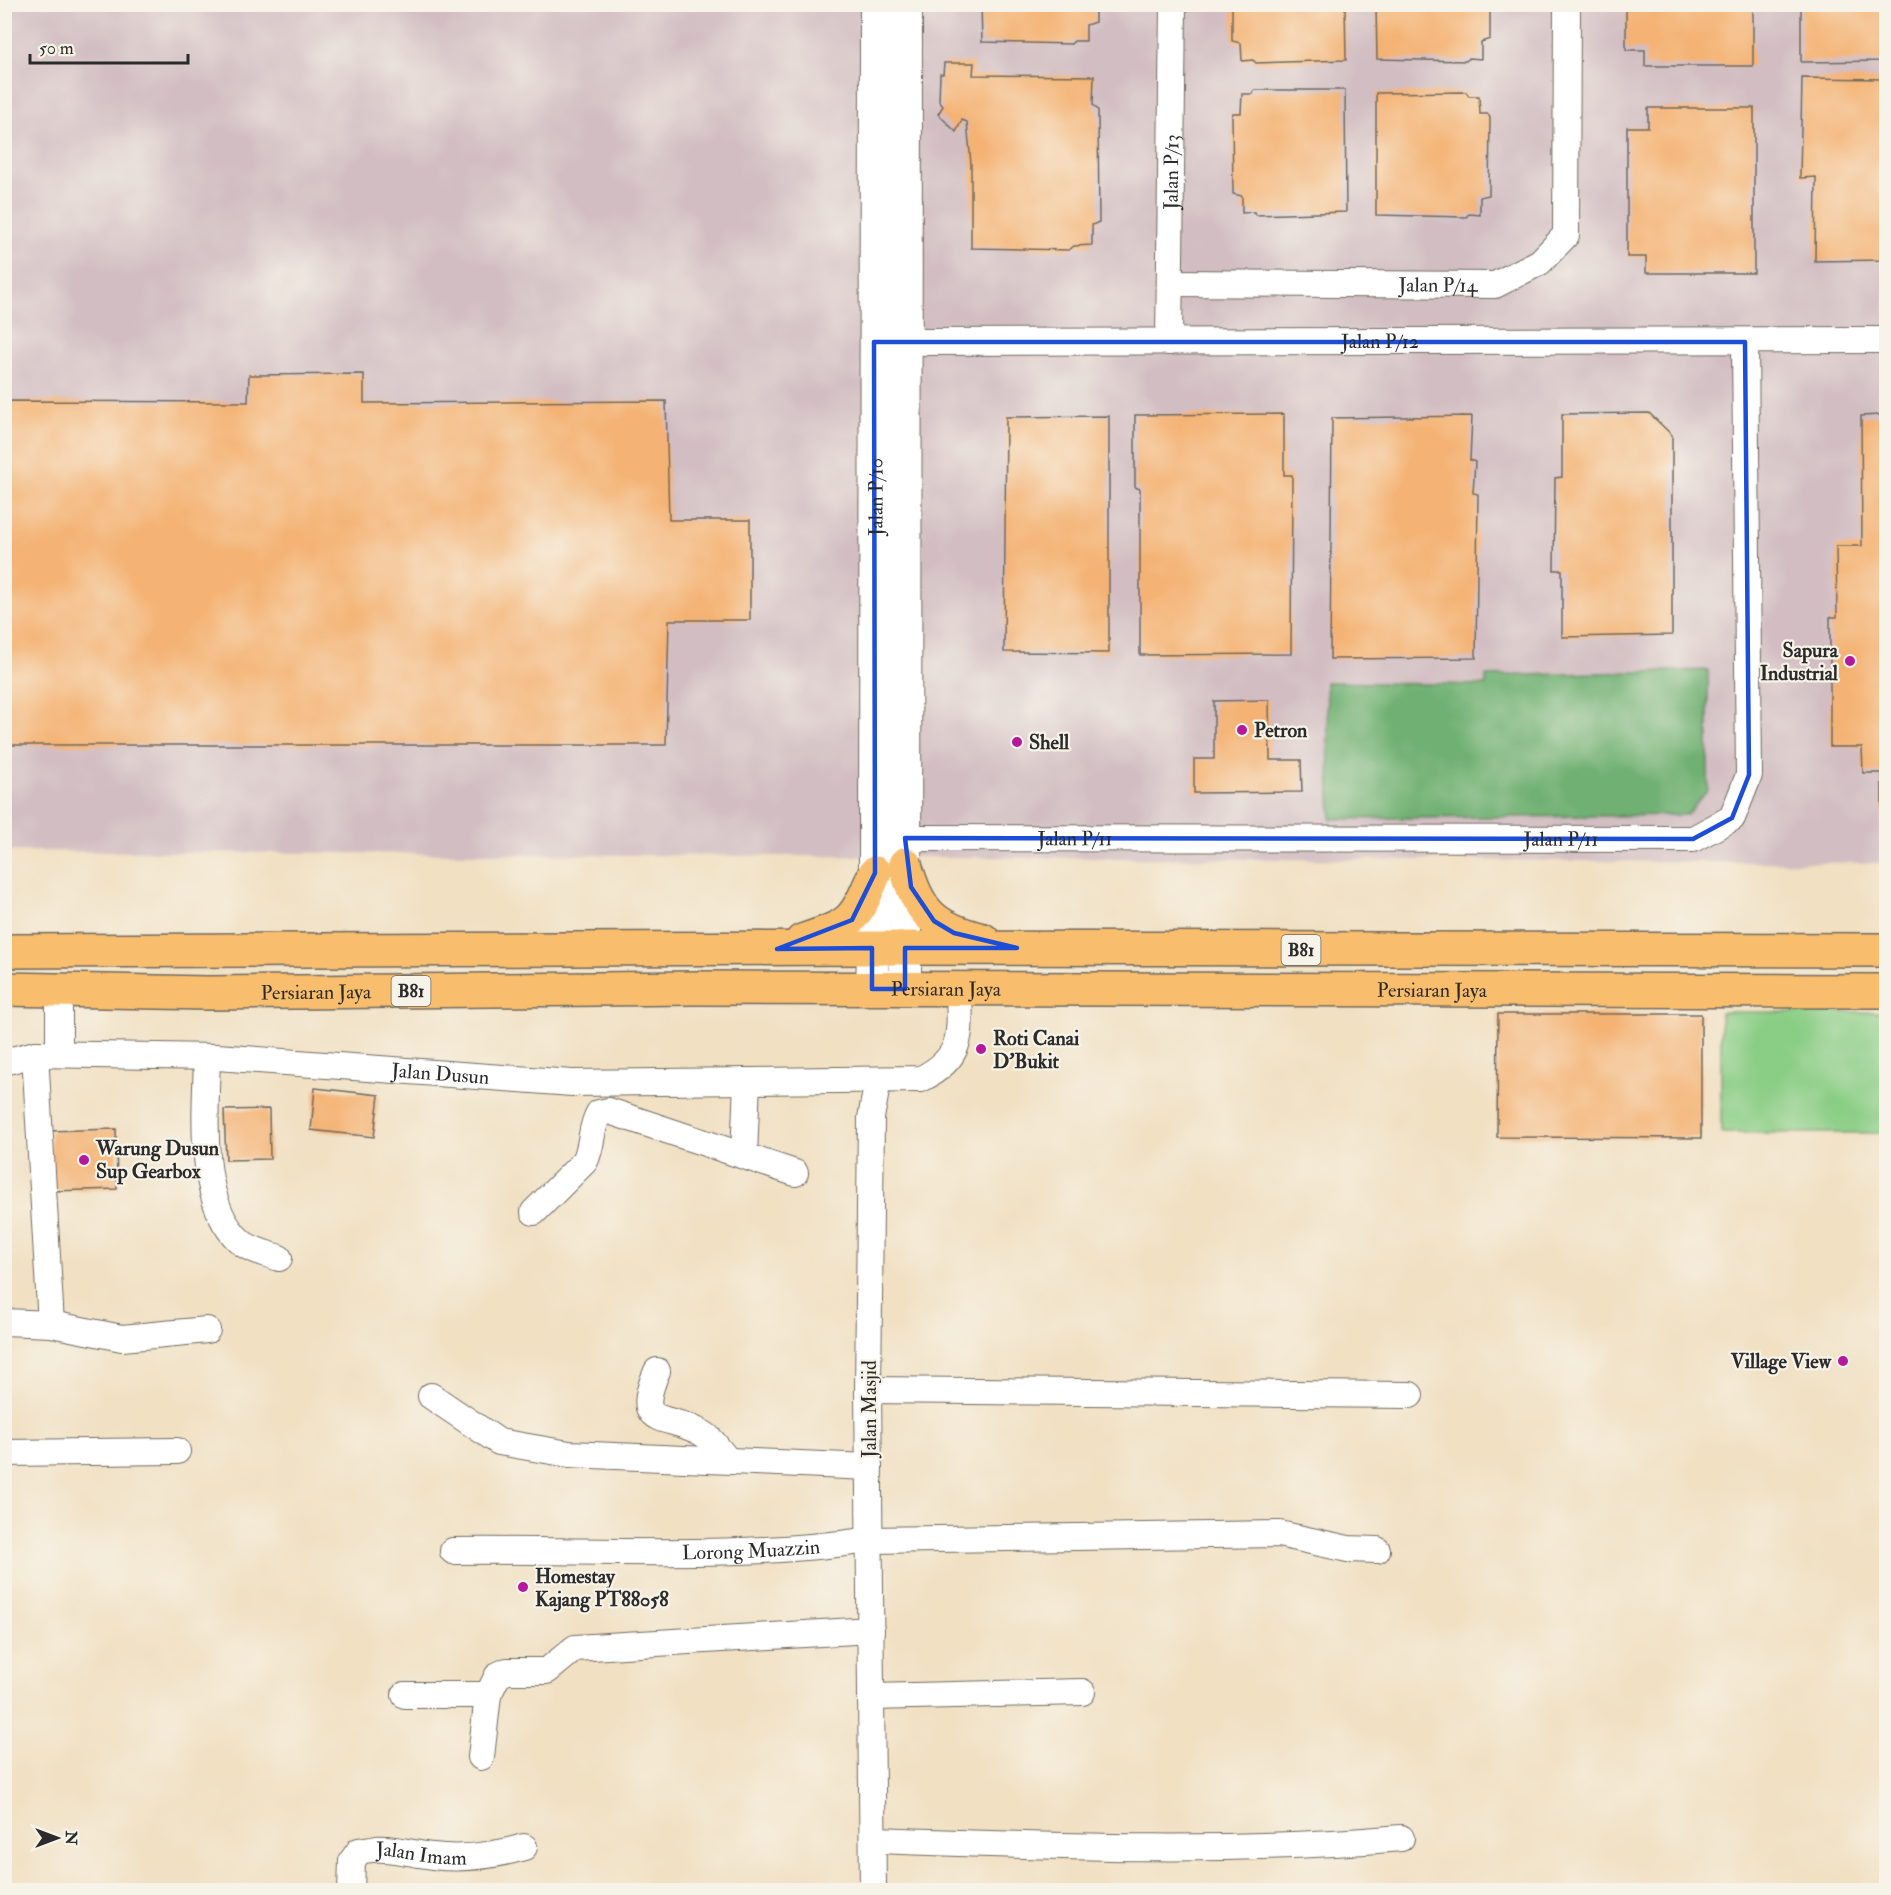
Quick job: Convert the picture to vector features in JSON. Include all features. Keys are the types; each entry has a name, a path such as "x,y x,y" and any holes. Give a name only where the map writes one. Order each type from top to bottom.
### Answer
{"main road":[{"path":"777,949 841,927 852,920 895,858 918,903 934,921 954,933 1017,948"},
{"name":"Persiaran Jaya","path":"4,951 872,948 1887,950"},
{"name":"Persiaran Jaya","path":"4,989 219,993 958,988 1887,991"}],"street":[{"name":"Jalan P/10","path":"876,4 874,342 895,858 905,948 905,989"},
{"name":"Jalan P/10","path":"872,989 872,948 895,858 906,343 906,4"},
{"name":"Jalan P/13","path":"1168,342 1171,283 1173,4"},
{"name":"Jalan P/14","path":"1171,283 1495,285 1540,262 1566,235 1567,4"},
{"name":"Jalan P/12","path":"874,342 1887,340"},
{"name":"Jalan P/11","path":"895,858 1693,839 1732,818 1749,775 1745,342"},
{"path":"878,1080 921,1079 938,1071 953,1056 958,1040 958,988"},
{"path":"51,1324 47,1054 60,990"},
{"name":"Jalan Dusun","path":"4,1062 47,1054 207,1057 572,1083 878,1080"},
{"path":"207,1057 205,1157 221,1216 241,1243 279,1258"},
{"name":"Jalan Masjid","path":"873,1890 868,1389 871,1119 878,1080"},
{"path":"744,1156 747,1081"},
{"path":"534,1212 585,1161 590,1152 593,1122 599,1113 609,1112 795,1173"},
{"path":"4,1322 51,1324 122,1338 207,1330"},
{"path":"657,1371 648,1393 648,1407 656,1418 686,1426 707,1436 727,1459"},
{"path":"868,1389 1410,1395"},
{"path":"430,1396 499,1442 569,1454 727,1459 869,1467"},
{"path":"4,1453 177,1451"},
{"name":"Lorong Muazzin","path":"453,1551 605,1552 814,1548 870,1540 1279,1534 1348,1549 1377,1550"},
{"path":"481,1757 488,1695 498,1675 507,1671 547,1671 575,1648 871,1630"},
{"path":"872,1697 1082,1692"},
{"path":"405,1695 488,1695"},
{"path":"874,1840 1138,1849 1322,1845 1401,1838"},
{"name":"Jalan Imam","path":"351,1890 352,1861 359,1851 374,1847 465,1859 495,1856 524,1847"}],"highlighted area":[{"path":"874,342 1745,342 1749,775 1732,818 1693,839 905,838 911,887 934,921 954,933 1017,948 905,948 905,989 872,989 872,948 777,949 852,920 875,873"}],"shaded area":[{"path":"5,5 1886,5 1886,863 5,851"}],"green space":[{"path":"1708,670 1708,790 1687,815 1331,819 1326,682 1486,685 1486,676"},
{"path":"1721,1012 1886,1012 1886,1133 1721,1133"}],"building":[{"path":"981,4 1095,4 1095,22 1086,25 1086,41 1074,41 1071,44 982,42"},
{"path":"1232,4 1345,4 1346,60 1256,63 1253,60 1242,61 1241,43 1232,41"},
{"path":"1376,4 1490,4 1490,39 1481,42 1481,59 1469,58 1466,61 1377,59"},
{"path":"1626,4 1753,4 1753,66 1645,66 1645,50 1626,50"},
{"path":"1801,4 1886,4 1886,61 1801,62"},
{"path":"944,63 974,63 973,75 1094,76 1093,105 1098,110 1099,222 1092,225 1092,245 1074,246 1069,250 971,248 971,164 967,122 962,120 956,132 938,114 943,106 939,101 940,74 943,74"},
{"path":"1802,78 1886,79 1886,260 1815,261 1816,177 1800,178"},
{"path":"1255,90 1345,90 1346,212 1256,215 1254,212 1242,213 1242,196 1233,194 1232,116 1233,113 1241,113 1242,94 1252,94"},
{"path":"1466,92 1469,96 1479,96 1480,114 1488,114 1490,118 1489,195 1480,197 1480,215 1469,214 1466,217 1376,215 1376,93"},
{"path":"1648,108 1754,108 1754,273 1646,273 1646,257 1627,257 1627,127 1648,127"},
{"path":"364,374 364,403 666,401 669,520 750,520 750,620 669,620 666,745 4,745 4,401 248,402 249,375"},
{"path":"1649,413 1672,435 1672,635 1562,637 1562,570 1554,570 1555,478 1562,477 1562,414"},
{"path":"1284,414 1284,475 1292,475 1291,654 1140,655 1140,489 1135,487 1135,415"},
{"path":"1881,415 1881,425 1886,425 1886,813 1882,813 1882,773 1863,773 1862,747 1830,747 1830,617 1837,617 1836,546 1862,546 1861,416"},
{"path":"1109,416 1109,653 1004,652 1006,417"},
{"path":"1472,416 1470,460 1475,462 1473,493 1478,494 1476,658 1330,659 1332,418"},
{"name":"Petron","path":"1269,700 1270,760 1301,760 1302,792 1194,793 1194,759 1214,759 1214,701"},
{"path":"1498,1014 1701,1014 1701,1138 1497,1137"},
{"path":"315,1088 379,1095 374,1137 311,1130"},
{"path":"269,1109 270,1159 226,1160 224,1110"},
{"name":"Warung Dusun Sup Gearbox","path":"116,1129 117,1189 52,1191 50,1131"}],"place":[{"name":"Sapura Industrial","path":"1850,661"},
{"name":"Petron","path":"1242,730"},
{"name":"Shell","path":"1017,742"},
{"name":"Roti Canai D'Bukit","path":"981,1049"},
{"name":"Warung Dusun Sup Gearbox","path":"84,1160"},
{"name":"Village View","path":"1843,1361"},
{"name":"Homestay Kajang PT88058","path":"523,1587"}]}
